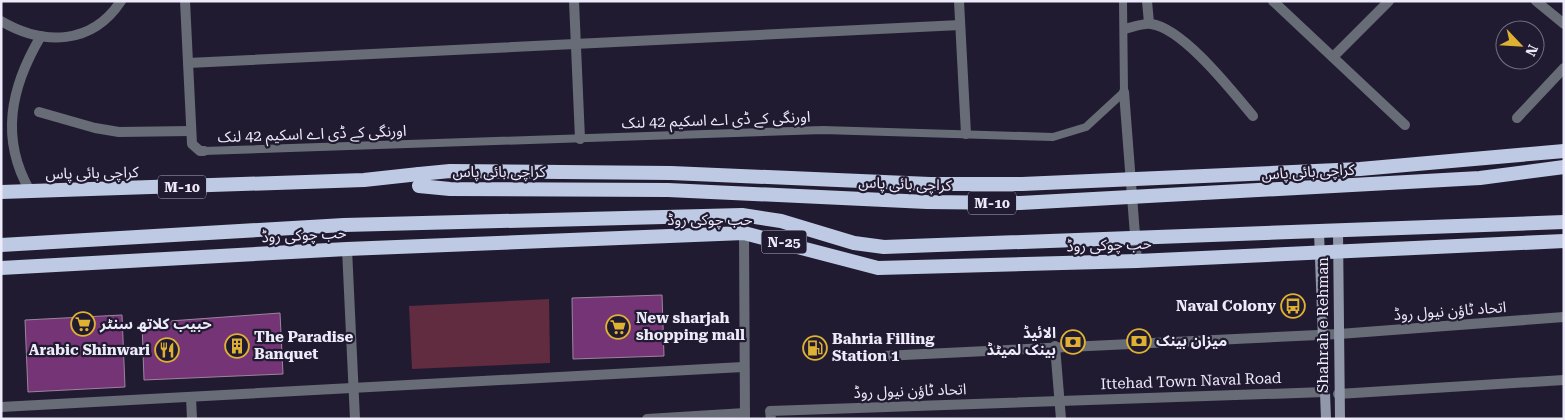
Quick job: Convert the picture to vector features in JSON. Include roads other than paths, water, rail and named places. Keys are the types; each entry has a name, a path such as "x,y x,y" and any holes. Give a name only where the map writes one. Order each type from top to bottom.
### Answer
{"highway":[{"name":"کراچی بائی پاس","path":"419,180 450,171 671,172 930,184 1022,184 1360,169 1564,151"},
{"name":"کراچی بائی پاس","path":"1,192 364,180 419,180 450,189 668,190 927,202 1020,203 1480,178 1564,167"},
{"path":"1,245 344,225 742,215 781,221 854,243 884,247 1338,232 1564,222"},
{"name":"حب چوکی روڈ","path":"1,268 348,249 744,233 878,268 1137,261 1564,241"}],"main road":[{"name":"Shahrah e Rehman","path":"1319,232 1326,419"},
{"name":"Shahrah e Rehman","path":"1338,232 1340,334 1338,394 1340,419"}],"street":[{"path":"1,22 42,36 71,36 93,29 105,20 121,1"},
{"path":"185,1 192,144 200,151 204,151"},
{"path":"574,1 580,139"},
{"path":"959,1 966,134"},
{"path":"1147,1 1149,23"},
{"path":"1273,1 1405,125"},
{"path":"1333,57 1389,1"},
{"path":"1536,1 1564,24"},
{"path":"1125,29 1149,23 1174,33 1219,75 1253,116"},
{"path":"188,63 576,46 960,25"},
{"path":"30,191 20,180 10,161 3,135 4,124 19,81 42,36"},
{"path":"1517,118 1564,68"},
{"path":"1124,92 1137,261"},
{"path":"40,112 96,128 119,132 191,131"},
{"path":"647,419 745,416 743,367 744,233 742,215"},
{"path":"348,249 355,419"},
{"name":"اتحاد ٹاؤن نیول روڈ","path":"883,356 1055,346 1340,334 1564,317"},
{"path":"1055,346 1061,419"},
{"path":"1,407 743,367"},
{"path":"1338,394 1564,380"},
{"name":"Ittehad Town Naval Road","path":"1058,400 1325,392"},
{"path":"191,397 192,419"},
{"name":"اتحاد ٹاؤن نیول روڈ","path":"771,419 770,411 1058,400"}],"lane":[{"path":"1123,1 1125,29 1124,92"},
{"name":"اورنگی کے ڈی اے اسکیم 42 لنک","path":"204,151 823,130 1053,136 1086,127 1124,92"}],"place":[{"name":"Naval Colony","path":"1293,306"},
{"name":"حبیب کلاتھ سنٹر","path":"83,324"},
{"name":"New sharjah shopping mall","path":"618,327"},
{"name":"میزان بینک","path":"1139,341"},
{"name":"الائیڈ بینک لمیٹڈ","path":"1073,342"},
{"name":"The Paradise Banquet","path":"237,346"},
{"name":"Bahria Filling Station 1","path":"815,348"},
{"name":"Arabic Shinwari","path":"167,350"}]}
